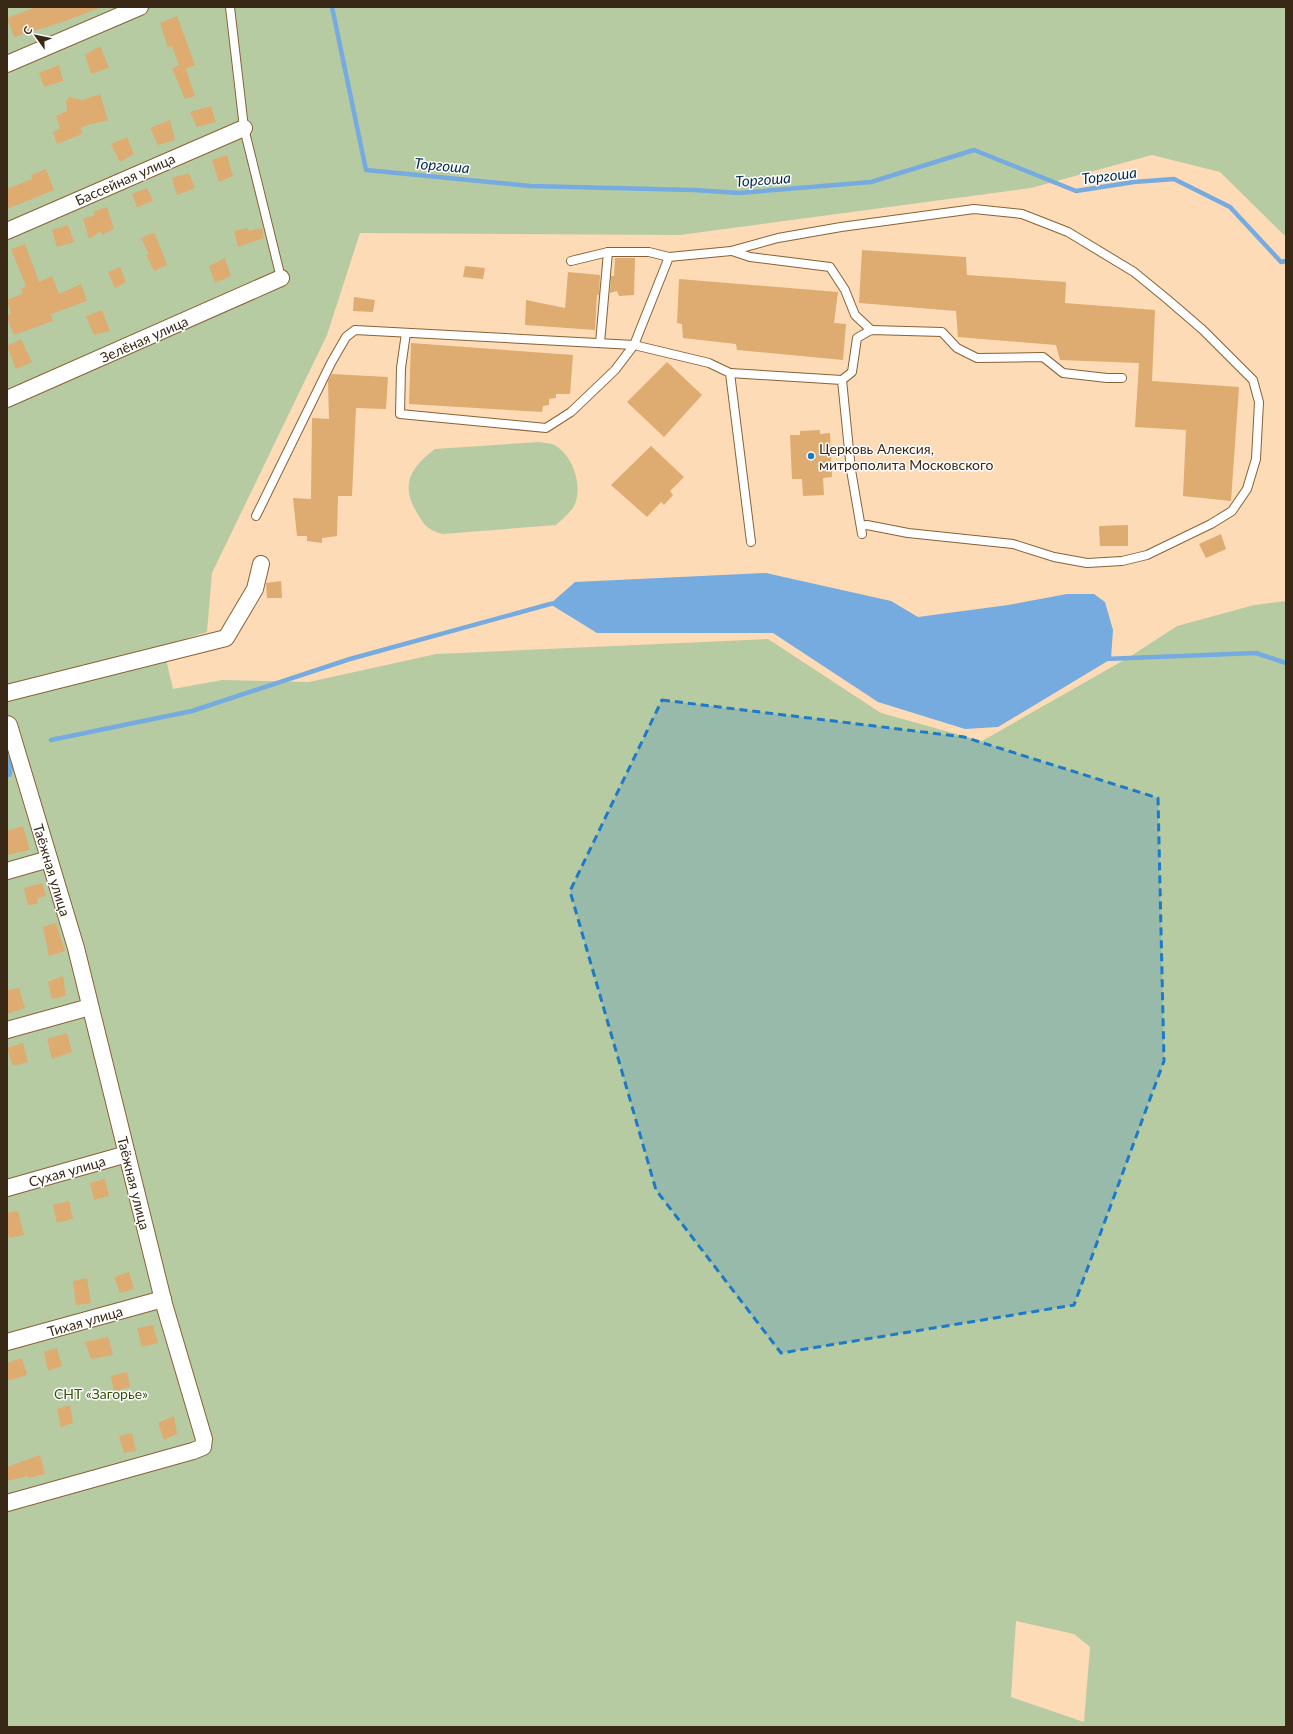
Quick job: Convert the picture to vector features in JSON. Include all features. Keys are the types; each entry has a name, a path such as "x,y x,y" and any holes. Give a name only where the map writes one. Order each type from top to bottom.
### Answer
{"street":[{"path":"7,64 140,7"},
{"name":"Бассейная улица","path":"7,231 244,128"},
{"name":"Зелёная улица","path":"7,399 281,278"},
{"path":"7,693 226,638 256,589 261,564"},
{"name":"Таёжная улица","path":"7,724 9,725 15,744 76,948 163,1299 204,1439 203,1447 193,1451 7,1502"},
{"path":"7,871 49,859"},
{"path":"7,1030 90,1007"},
{"name":"Сухая улица","path":"7,1188 127,1154"},
{"name":"Тихая улица","path":"7,1342 163,1299"}],"lane":[{"path":"230,7 244,128 281,278"},
{"path":"571,261 608,252 649,252 669,257 731,251 778,238 974,209 1022,214 1068,232 1134,272 1203,330 1253,380 1260,402 1256,459 1248,489 1232,511 1211,524 1147,555 1122,561 1087,563 1054,556 1013,544 908,533 867,525 862,530 851,470 842,380"},
{"path":"731,251 750,257 830,267 845,290 855,315 871,330"},
{"path":"600,343 608,252"},
{"path":"406,333 401,368 400,414 546,428 571,412 615,370 634,345 669,257"},
{"path":"256,516 330,364 346,337 355,330 634,345 709,363 730,373 842,380 852,372 857,338 871,330 942,332 957,348 977,358 1042,357 1063,373 1107,378 1122,378"},
{"path":"730,373 751,542"}],"highlighted area":[{"path":"662,700 964,737 1158,798 1164,1061 1074,1305 781,1353 656,1190 570,891"}],"green space":[{"name":"СНТ «Загорье»","path":"7,7 1286,7 1286,237 1220,172 1152,155 1031,188 680,235 360,233 327,335 212,573 207,632 163,646 173,689 222,680 309,682 436,654 768,639 881,713 982,741 1131,656 1177,626 1254,605 1286,601 1286,1727 7,1727","holes":["1016,1621 1074,1634 1090,1647 1084,1722 1011,1697"]},
{"path":"539,442 552,444 559,448 570,461 577,479 578,488 575,504 569,513 556,525 443,534 429,528 421,520 413,506 410,496 410,479 418,464 435,449"}],"water":[{"path":"766,573 891,601 918,617 1008,605 1067,594 1094,594 1105,602 1113,630 1111,659 998,727 965,729 878,702 773,633 597,633 550,604 575,582"},
{"path":"7,755 13,765 11,777 7,777"}],"building":[{"path":"37,7 99,8 63,22 14,37 7,18"},
{"path":"177,16 195,65 186,69 195,96 185,99 172,68 179,65 172,46 168,47 160,23"},
{"path":"100,46 109,68 91,74 85,55"},
{"path":"59,65 63,81 44,87 39,73"},
{"path":"100,94 108,120 81,127 82,134 57,144 53,132 60,129 56,116 67,111 66,102 69,97 83,100"},
{"path":"211,106 216,122 197,127 190,112"},
{"path":"170,120 175,140 158,145 150,128"},
{"path":"127,137 134,154 120,162 111,144"},
{"path":"227,155 233,176 219,182 212,160"},
{"path":"46,169 54,190 7,209 7,189 32,179 31,175"},
{"path":"189,173 195,188 177,195 172,178"},
{"path":"147,188 153,201 137,207 132,194"},
{"path":"107,207 114,229 102,235 101,231 89,239 83,219 95,215 93,212"},
{"path":"68,225 74,242 57,247 52,230"},
{"path":"248,228 249,231 262,228 264,238 238,247 234,231"},
{"path":"153,233 155,234 167,265 154,271 146,255 149,254 141,238"},
{"path":"25,244 39,282 52,276 59,294 81,284 87,301 51,314 53,321 14,335 7,318 7,315 11,314 7,300 23,293 21,289 26,286 11,249"},
{"path":"862,250 966,257 967,275 1066,282 1065,303 1155,310 1152,381 1239,387 1231,501 1183,496 1186,430 1135,427 1139,363 1060,360 1056,345 958,337 956,311 859,303"},
{"path":"225,258 231,276 215,283 209,266"},
{"path":"615,258 635,258 634,295 619,296 617,291 610,293 611,276 614,276"},
{"path":"465,266 485,268 483,279 463,277"},
{"path":"120,267 126,282 115,288 108,272"},
{"path":"568,272 600,275 595,330 525,325 526,300 565,308"},
{"path":"679,279 838,292 834,323 846,324 843,360 737,350 736,344 683,338 682,324 677,323"},
{"path":"354,297 375,300 373,312 353,311"},
{"path":"102,310 110,331 94,335 86,316"},
{"path":"21,339 32,362 16,369 7,346"},
{"path":"411,343 573,355 570,394 556,394 556,398 549,399 549,405 543,406 542,412 409,404"},
{"path":"667,362 702,395 664,437 627,402"},
{"path":"332,374 388,377 386,409 356,408 352,496 338,496 337,536 322,538 322,543 307,541 307,536 297,536 293,498 311,499 312,418 329,419 328,381"},
{"name":"Церковь Алексия, митрополита Московского","path":"820,430 820,434 830,433 832,477 823,478 824,495 803,496 802,479 792,479 790,435 800,435 800,431"},
{"path":"651,446 684,477 670,491 673,495 664,505 661,502 647,517 611,485"},
{"path":"1128,525 1128,546 1100,546 1099,526"},
{"path":"1221,534 1226,549 1206,558 1199,544"},
{"path":"281,581 282,598 267,598 266,583"},
{"path":"23,826 30,850 7,855 7,831"},
{"path":"42,883 46,896 38,898 37,904 28,905 24,888"},
{"path":"56,923 65,951 49,956 43,927"},
{"path":"63,976 66,996 52,999 48,982"},
{"path":"19,988 25,1008 7,1014 7,990"},
{"path":"67,1033 72,1052 52,1059 47,1039"},
{"path":"23,1043 28,1062 13,1066 7,1048"},
{"path":"105,1179 109,1196 94,1200 90,1183"},
{"path":"69,1201 73,1219 57,1223 53,1205"},
{"path":"18,1211 24,1235 9,1238 7,1213"},
{"path":"129,1272 134,1289 120,1293 114,1277"},
{"path":"87,1278 91,1303 76,1305 73,1281"},
{"path":"153,1325 158,1343 142,1347 137,1328"},
{"path":"108,1337 113,1355 91,1359 85,1342"},
{"path":"57,1348 62,1366 48,1371 44,1352"},
{"path":"22,1358 27,1375 7,1381 7,1363"},
{"path":"127,1372 130,1387 114,1392 111,1376"},
{"path":"70,1405 73,1423 61,1427 57,1409"},
{"path":"174,1416 177,1434 164,1440 158,1423"},
{"path":"132,1433 136,1451 124,1453 119,1436"},
{"path":"40,1455 45,1474 7,1481 7,1467"}],"waterway":[{"name":"Торгоша","path":"332,7 366,170 530,186 694,190 739,193 871,182 974,150 1076,191 1134,182 1174,179 1230,207 1281,262 1286,261"},
{"path":"51,740 192,711 350,659 556,603"},
{"path":"1105,659 1256,653 1286,663"}],"place":[{"name":"Церковь Алексия, митрополита Московского","path":"811,456"}]}
